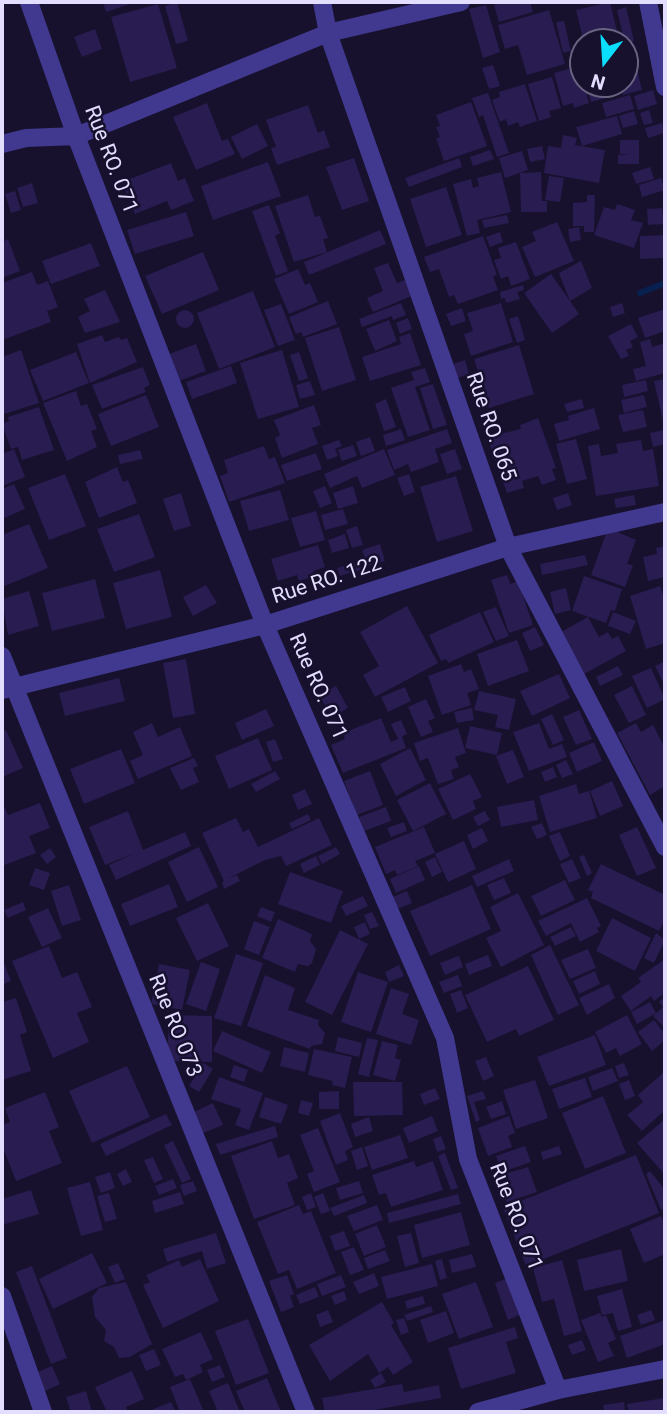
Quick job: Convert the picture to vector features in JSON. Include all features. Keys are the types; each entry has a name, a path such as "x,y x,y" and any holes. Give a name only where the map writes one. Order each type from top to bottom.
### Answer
{"street":[{"name":"Rue RO. 071","path":"29,2 76,136 265,625 445,1038 468,1159 558,1390"},
{"name":"Rue RO. 065","path":"322,2 328,33 508,547 665,847"},
{"path":"2,144 26,138 76,136 328,33 461,2"},
{"path":"648,2 665,87"},
{"name":"Rue RO. 122","path":"7,689 265,625 508,547 665,512"},
{"name":"Rue RO 073","path":"2,656 7,689 306,1412"},
{"path":"2,1296 43,1412"},
{"path":"478,1412 558,1390 665,1369"}],"building":[{"path":"103,2 136,2 106,12"},
{"path":"177,2 188,41 176,44 165,6"},
{"path":"530,2 533,12 499,22 494,5"},
{"path":"610,2 616,28 580,28 576,10"},
{"path":"158,4 177,68 130,82 111,17"},
{"path":"486,5 500,52 483,58 469,9"},
{"path":"626,7 631,28 621,28 617,10"},
{"path":"549,10 565,64 527,75 518,45 505,49 498,25"},
{"path":"564,21 569,52 563,53 556,22"},
{"path":"95,29 102,49 82,57 74,37"},
{"path":"493,65 500,86 489,89 482,68"},
{"path":"569,69 569,98 588,98 589,103 574,108 573,103 563,106 554,73"},
{"path":"552,77 561,108 549,111 551,117 539,121 528,84"},
{"path":"525,84 537,121 520,127 518,122 508,126 506,119 500,122 492,100 500,97 499,92"},
{"path":"653,90 657,104 638,110 635,98 639,98 639,94"},
{"path":"488,93 509,153 497,157 483,115 479,117 472,98"},
{"path":"590,98 606,98 591,102"},
{"path":"631,98 634,109 606,117 602,103"},
{"path":"471,102 487,146 444,161 436,138 440,137 436,127 440,126 436,115"},
{"path":"207,103 222,141 228,139 235,154 196,170 173,117"},
{"path":"308,105 318,133 324,130 330,147 277,165 271,148 276,147 266,120"},
{"path":"649,110 653,123 644,125 640,113"},
{"path":"634,111 638,124 623,128 619,116"},
{"path":"617,116 622,134 582,146 576,127"},
{"path":"662,123 664,133 648,138 645,128"},
{"path":"257,124 268,146 242,159 231,137"},
{"path":"563,135 577,138 575,145 605,150 599,183 544,173 548,146 561,148"},
{"path":"620,140 639,140 639,164 618,164 618,155 630,155 620,154"},
{"path":"542,146 545,159 530,162 527,149"},
{"path":"490,150 494,159 473,166 470,157"},
{"path":"522,151 528,170 505,178 499,158"},
{"path":"354,158 369,201 342,210 326,167"},
{"path":"459,158 462,167 409,187 405,178"},
{"path":"268,162 281,196 213,220 201,186"},
{"path":"171,163 178,181 185,178 194,201 171,210 167,201 135,214 122,182"},
{"path":"650,167 654,179 636,184 632,173"},
{"path":"501,172 511,212 477,220 480,233 467,236 453,184 471,179 473,188 479,186 477,178"},
{"path":"541,172 542,201 547,201 547,212 521,212 520,173"},
{"path":"549,176 564,178 560,202 545,200"},
{"path":"661,178 665,190 642,197 639,185"},
{"path":"32,183 38,203 23,207 17,188"},
{"path":"446,187 462,235 426,247 410,199"},
{"path":"15,191 21,210 11,213 5,194"},
{"path":"308,195 315,217 320,216 328,238 323,239 327,252 294,262 275,206"},
{"path":"587,195 595,195 594,232 584,232 584,226 573,226 573,203 587,202"},
{"path":"617,204 635,210 631,220 643,223 634,248 594,235 604,207 615,210"},
{"path":"269,205 280,233 275,236 288,271 276,276 252,211"},
{"path":"662,208 664,224 648,225 647,209"},
{"path":"186,212 194,236 135,254 127,230"},
{"path":"507,215 509,223 484,228 482,220"},
{"path":"557,222 574,261 535,277 522,247 536,241 532,232"},
{"path":"579,227 581,240 570,242 568,229"},
{"path":"380,230 386,244 309,275 304,262"},
{"path":"500,232 503,242 490,247 486,237"},
{"path":"665,235 665,258 640,259 640,236"},
{"path":"483,236 497,275 493,276 498,290 458,304 454,295 449,297 439,269 430,272 424,257"},
{"path":"8,239 20,271 2,278 2,242"},
{"path":"516,242 530,279 511,286 508,276 501,279 494,260 501,258 498,248"},
{"path":"91,243 100,266 51,284 42,261"},
{"path":"203,252 219,290 162,314 145,276"},
{"path":"581,261 592,288 570,301 559,273"},
{"path":"388,263 397,283 405,280 412,296 373,312 367,298 383,291 374,268"},
{"path":"298,269 305,285 310,283 318,302 289,314 274,279"},
{"path":"32,272 37,285 48,281 58,307 47,311 51,322 2,340 2,283"},
{"path":"551,274 579,314 552,333 524,293"},
{"path":"523,285 524,290 517,292 520,299 506,303 505,298 501,299 500,292"},
{"path":"105,290 120,322 85,333 78,317 90,311 84,299"},
{"path":"253,291 275,347 219,369 197,313"},
{"path":"328,301 337,324 303,337 301,332 296,334 289,317"},
{"path":"401,303 406,315 393,320 392,316 362,327 359,319"},
{"path":"501,303 513,342 471,356 464,334 473,331 467,313"},
{"path":"622,303 625,313 613,317 610,307"},
{"path":"281,304 295,340 278,346 264,310"},
{"path":"462,308 466,321 451,326 446,314"},
{"path":"665,309 665,331 645,338 638,318"},
{"path":"185,310 191,313 194,319 191,325 185,328 179,325 176,319 179,313"},
{"path":"518,316 525,340 517,343 509,319"},
{"path":"408,318 412,329 400,334 396,323"},
{"path":"389,320 397,341 375,351 366,329"},
{"path":"631,324 638,337 630,341 633,347 626,350 629,356 621,359 608,336"},
{"path":"339,327 356,380 322,391 305,338"},
{"path":"410,333 421,365 370,381 362,357 401,344 399,337"},
{"path":"102,335 105,342 119,337 121,340 127,338 137,362 90,383 77,344"},
{"path":"650,339 652,347 665,343 665,373 636,381 633,369 646,366 640,342"},
{"path":"196,344 206,371 179,381 169,354"},
{"path":"519,345 534,394 489,408 474,359"},
{"path":"21,350 39,403 4,414 2,357"},
{"path":"282,350 299,407 258,419 240,363"},
{"path":"76,352 89,383 43,401 30,370"},
{"path":"299,352 308,378 299,381 290,355"},
{"path":"465,360 469,374 457,378 453,364"},
{"path":"231,366 237,383 192,399 186,382"},
{"path":"143,367 150,385 144,388 146,392 102,409 92,385"},
{"path":"425,368 430,382 415,387 430,430 408,437 391,388 414,380 411,372"},
{"path":"665,379 665,425 664,425 654,381"},
{"path":"646,380 648,391 624,397 622,385"},
{"path":"310,381 315,395 300,399 296,385"},
{"path":"433,384 447,425 433,429 420,388"},
{"path":"76,391 81,406 87,404 97,429 91,431 97,447 67,461 43,403"},
{"path":"146,395 159,427 111,446 98,414"},
{"path":"644,395 647,407 624,413 621,400"},
{"path":"386,399 396,427 384,431 375,404"},
{"path":"582,399 584,408 567,412 564,404"},
{"path":"314,405 321,425 312,428 318,444 282,458 275,438 280,435 274,420"},
{"path":"39,407 54,450 22,460 18,447 11,449 2,424 9,421 8,417"},
{"path":"594,408 600,429 559,441 554,424 569,420 568,416"},
{"path":"643,410 647,427 623,432 618,415"},
{"path":"538,418 556,468 552,469 556,480 542,485 538,476 522,481 524,488 507,493 487,437 521,429 520,425"},
{"path":"401,429 405,440 386,446 383,435"},
{"path":"447,429 452,443 435,449 439,462 411,472 408,464 394,470 387,450"},
{"path":"663,430 665,444 653,447 650,433"},
{"path":"370,437 375,451 361,456 356,442"},
{"path":"576,439 587,479 567,484 556,444"},
{"path":"339,440 342,446 335,449 338,456 327,460 322,446"},
{"path":"641,440 643,451 653,449 659,486 596,496 588,446 599,444 601,456 618,453 616,444"},
{"path":"353,445 357,456 342,461 338,450"},
{"path":"264,446 269,459 275,457 285,483 229,502 220,476 228,473 224,460"},
{"path":"14,449 25,477 2,486 2,454"},
{"path":"384,449 395,475 362,488 357,476 330,488 324,474"},
{"path":"455,449 462,469 447,474 440,454"},
{"path":"140,450 143,459 120,464 118,455"},
{"path":"316,453 322,469 287,481 281,465"},
{"path":"117,467 123,482 128,480 137,503 99,518 85,482"},
{"path":"65,474 86,526 49,540 28,488"},
{"path":"409,474 415,492 404,496 397,478"},
{"path":"456,476 473,531 437,542 420,487"},
{"path":"14,484 25,509 2,519 2,489"},
{"path":"325,486 332,503 320,508 313,491"},
{"path":"353,486 358,503 338,509 333,493"},
{"path":"280,490 289,520 249,531 240,501"},
{"path":"181,493 191,526 174,531 163,499"},
{"path":"568,493 572,505 557,510 553,498"},
{"path":"634,495 636,505 616,508 614,499"},
{"path":"343,509 348,524 325,530 321,515"},
{"path":"316,511 325,540 300,547 291,518"},
{"path":"139,514 155,557 114,572 97,529"},
{"path":"29,524 48,568 2,587 2,535"},
{"path":"357,526 363,545 352,548 346,530"},
{"path":"608,528 636,540 627,564 633,565 625,587 591,575"},
{"path":"345,534 349,548 332,553 328,540"},
{"path":"380,544 385,561 368,566 362,550"},
{"path":"318,545 325,567 313,571 315,576 299,581 297,575 278,581 271,559"},
{"path":"665,546 665,577 648,581 643,557 657,554 656,548"},
{"path":"585,555 588,565 542,575 540,564"},
{"path":"361,561 364,569 340,576 337,568"},
{"path":"160,570 172,617 126,629 113,583"},
{"path":"507,575 510,584 518,581 533,625 509,633 491,580"},
{"path":"584,576 622,589 615,611 611,610 606,623 572,611"},
{"path":"95,579 105,618 52,631 42,593"},
{"path":"206,585 217,603 193,616 183,597"},
{"path":"660,586 665,601 665,643 646,649 630,596"},
{"path":"566,588 571,610 555,614 550,592"},
{"path":"29,591 39,626 8,635 2,599"},
{"path":"407,606 438,663 375,697 363,675 379,666 360,632"},
{"path":"496,607 509,636 496,641 483,612"},
{"path":"480,612 494,642 448,663 446,659 441,661 429,635"},
{"path":"613,612 636,621 630,634 608,626"},
{"path":"588,617 599,637 608,632 612,639 618,636 626,651 584,674 561,632"},
{"path":"535,627 544,645 530,651 522,633"},
{"path":"517,640 529,671 488,686 477,654"},
{"path":"186,659 195,714 173,718 163,663"},
{"path":"665,661 665,686 655,666"},
{"path":"461,664 464,672 471,669 479,689 467,693 471,705 442,715 428,676"},
{"path":"618,666 623,675 600,686 596,677"},
{"path":"651,668 665,699 647,708 632,676"},
{"path":"559,674 570,698 532,716 520,691"},
{"path":"119,678 125,701 65,716 59,693"},
{"path":"336,686 348,708 332,717 319,695"},
{"path":"632,686 646,715 629,723 614,695"},
{"path":"405,687 411,701 388,712 381,697"},
{"path":"479,691 516,699 509,730 495,727 498,715 474,710"},
{"path":"426,699 435,718 428,721 433,732 421,737 408,707"},
{"path":"472,708 474,720 457,723 454,712"},
{"path":"266,709 274,726 242,740 235,723"},
{"path":"579,710 592,739 576,745 563,717"},
{"path":"552,714 564,740 553,745 541,719"},
{"path":"381,718 391,742 398,739 391,724 401,720 407,734 402,736 406,748 343,773 331,745 345,739 343,733"},
{"path":"152,723 158,737 180,727 192,756 138,779 130,761 143,755 133,732"},
{"path":"539,723 549,749 562,744 567,757 529,771 513,732"},
{"path":"636,723 641,732 653,725 665,748 665,786 650,795 617,733"},
{"path":"470,726 502,733 497,755 465,748"},
{"path":"458,728 466,753 455,757 459,767 451,770 454,779 438,784 428,758 420,761 414,743"},
{"path":"6,730 23,768 2,777 2,732"},
{"path":"258,738 272,770 229,789 215,756"},
{"path":"275,739 283,759 273,762 266,742"},
{"path":"594,742 602,761 577,772 569,753"},
{"path":"410,748 426,780 396,796 380,764"},
{"path":"121,749 135,783 84,804 70,769"},
{"path":"513,750 524,777 507,784 496,756"},
{"path":"194,758 198,766 193,768 199,782 181,790 170,768"},
{"path":"566,760 573,774 562,778 556,765"},
{"path":"553,767 557,777 545,782 541,772"},
{"path":"275,771 280,779 256,792 251,784"},
{"path":"370,771 383,805 357,815 344,781"},
{"path":"470,774 482,797 473,801 476,809 453,820 438,789"},
{"path":"612,781 623,806 600,816 590,791"},
{"path":"430,783 446,814 413,831 397,800"},
{"path":"576,784 579,794 589,791 597,818 550,832 539,796"},
{"path":"305,789 312,804 298,810 292,795"},
{"path":"534,800 538,820 501,827 497,807"},
{"path":"40,803 50,828 29,836 36,853 2,866 2,809 5,808 8,815"},
{"path":"386,807 391,821 364,831 359,817"},
{"path":"128,811 143,850 185,832 191,846 116,880 109,865 135,853 105,865 89,827"},
{"path":"485,811 490,820 478,826 473,817"},
{"path":"308,814 311,820 292,829 289,823"},
{"path":"236,818 243,832 249,829 258,847 319,818 332,845 286,866 281,856 265,860 227,879 237,875 240,881 224,889 224,881 202,833"},
{"path":"404,822 407,831 391,837 387,828"},
{"path":"542,823 547,835 537,839 531,827"},
{"path":"424,827 435,853 415,861 418,866 397,875 395,870 386,874 375,847"},
{"path":"637,827 656,868 637,876 619,835"},
{"path":"482,828 488,841 473,849 467,835"},
{"path":"560,832 570,856 560,861 549,836"},
{"path":"464,841 476,869 448,882 435,854"},
{"path":"199,847 218,887 187,902 168,862"},
{"path":"336,847 340,854 322,864 318,856"},
{"path":"50,848 56,857 47,864 40,855"},
{"path":"584,855 592,873 587,876 579,857"},
{"path":"316,856 320,865 304,873 300,864"},
{"path":"435,857 442,872 432,877 425,862"},
{"path":"509,859 514,871 477,887 472,876"},
{"path":"572,859 581,878 569,883 560,864"},
{"path":"601,864 665,895 665,919 659,931 591,898 593,892 588,890"},
{"path":"419,866 425,880 396,893 390,879"},
{"path":"35,868 50,873 44,890 29,885"},
{"path":"290,872 343,891 331,923 278,904"},
{"path":"504,878 511,893 494,900 487,885"},
{"path":"565,880 575,900 541,916 531,896"},
{"path":"169,884 178,907 130,926 121,904"},
{"path":"69,885 81,920 62,926 51,891"},
{"path":"472,885 491,929 430,956 410,911"},
{"path":"407,891 412,903 395,910 390,898"},
{"path":"518,893 544,945 501,967 486,938 501,931 490,907"},
{"path":"363,896 368,906 346,916 341,906"},
{"path":"587,898 601,926 597,928 599,932 580,942 571,923 546,936 538,921"},
{"path":"23,902 26,910 8,918 4,910"},
{"path":"208,903 229,946 197,961 176,918"},
{"path":"261,907 275,912 271,922 257,916"},
{"path":"48,908 62,938 42,947 28,917"},
{"path":"372,912 379,926 370,929 364,915"},
{"path":"612,918 651,938 635,971 596,951"},
{"path":"278,919 312,934 310,941 316,949 312,963 308,966 298,964 295,972 262,958"},
{"path":"254,921 270,927 259,955 244,949"},
{"path":"365,922 370,934 359,939 354,927"},
{"path":"571,927 576,936 555,946 550,937"},
{"path":"340,930 368,944 332,1015 305,1002"},
{"path":"656,933 665,940 654,963 644,958"},
{"path":"550,945 579,1005 558,1015 531,955"},
{"path":"49,946 62,978 77,972 92,1007 77,1013 89,1042 53,1058 12,961"},
{"path":"588,949 596,968 570,979 561,960"},
{"path":"236,954 263,963 241,1026 214,1018"},
{"path":"488,955 492,966 469,975 465,964"},
{"path":"459,956 463,967 445,975 440,963"},
{"path":"2,958 11,981 2,985"},
{"path":"665,959 665,993 654,1001 651,996 631,1011 621,996 641,982 638,978"},
{"path":"201,962 220,969 206,1011 186,1004"},
{"path":"159,964 190,970 182,1010 151,1004"},
{"path":"399,965 404,976 389,982 385,972"},
{"path":"528,966 554,1020 519,1036 516,1029 487,1042 465,995"},
{"path":"595,971 600,984 579,994 573,981"},
{"path":"358,972 388,982 371,1032 341,1022"},
{"path":"265,975 295,988 288,1010 319,1020 318,1025 325,1033 322,1044 311,1046 310,1049 247,1026"},
{"path":"458,975 462,986 444,993 439,982"},
{"path":"609,984 615,998 587,1015 579,998"},
{"path":"391,988 409,994 402,1014 419,1020 411,1045 376,1034"},
{"path":"461,990 468,1008 457,1013 450,994"},
{"path":"665,996 663,1026 653,1016 663,1007 659,1002"},
{"path":"16,998 27,1032 20,1035 31,1071 2,1080 2,1002"},
{"path":"650,1002 656,1013 637,1024 631,1012"},
{"path":"168,1015 212,1016 212,1062 168,1061"},
{"path":"627,1015 642,1044 620,1056 616,1048 606,1053 595,1032"},
{"path":"654,1020 665,1034 665,1040 652,1051 638,1032"},
{"path":"222,1031 271,1052 262,1073 213,1051"},
{"path":"595,1035 606,1065 549,1086 537,1057"},
{"path":"338,1037 362,1043 359,1057 335,1051"},
{"path":"367,1038 378,1040 369,1077 358,1074"},
{"path":"382,1041 398,1045 395,1058 401,1060 395,1081 373,1075"},
{"path":"284,1047 309,1053 305,1072 280,1066"},
{"path":"314,1049 352,1057 345,1088 332,1085 333,1081 308,1075"},
{"path":"486,1057 494,1076 483,1081 475,1061"},
{"path":"203,1063 213,1069 199,1092 189,1086"},
{"path":"624,1063 629,1075 619,1078 615,1066"},
{"path":"234,1065 248,1070 244,1082 230,1077"},
{"path":"127,1066 150,1117 92,1143 69,1091"},
{"path":"612,1068 618,1081 593,1091 588,1077"},
{"path":"665,1071 665,1110 642,1131 627,1115 643,1102 638,1095"},
{"path":"219,1077 263,1093 249,1130 235,1125 241,1109 211,1099"},
{"path":"585,1078 592,1097 559,1109 552,1089"},
{"path":"535,1080 548,1118 516,1129 503,1090"},
{"path":"629,1080 635,1096 625,1100 619,1084"},
{"path":"353,1082 402,1082 403,1115 354,1116"},
{"path":"435,1088 440,1099 424,1105 420,1094"},
{"path":"339,1091 339,1109 319,1109 319,1092"},
{"path":"483,1091 486,1099 474,1102 480,1120 476,1122 467,1096"},
{"path":"45,1092 59,1127 49,1131 62,1163 16,1181 2,1145 2,1125 10,1122 5,1108"},
{"path":"603,1096 626,1153 585,1169 562,1113"},
{"path":"265,1097 288,1105 281,1124 259,1117"},
{"path":"301,1100 313,1103 309,1116 298,1113"},
{"path":"502,1101 506,1114 491,1119 486,1107"},
{"path":"213,1103 223,1125 203,1133 194,1112"},
{"path":"340,1113 353,1147 345,1151 348,1160 336,1165 320,1121"},
{"path":"166,1114 172,1125 106,1156 100,1144"},
{"path":"432,1116 438,1131 409,1143 403,1128"},
{"path":"509,1116 515,1133 508,1136 512,1147 488,1156 478,1128"},
{"path":"369,1117 373,1131 355,1137 351,1124"},
{"path":"665,1119 665,1175 637,1143"},
{"path":"275,1126 278,1137 220,1155 216,1144"},
{"path":"318,1128 340,1182 314,1192 307,1174 314,1171 300,1135"},
{"path":"400,1135 408,1158 372,1170 364,1147"},
{"path":"441,1136 446,1149 437,1152 433,1139"},
{"path":"173,1141 191,1179 182,1183 164,1145"},
{"path":"272,1141 278,1158 289,1154 298,1178 287,1183 295,1205 254,1219 231,1156"},
{"path":"525,1146 531,1162 502,1172 496,1156"},
{"path":"559,1146 562,1154 543,1160 541,1152"},
{"path":"362,1147 368,1166 357,1170 351,1151"},
{"path":"445,1153 458,1188 451,1190 438,1156"},
{"path":"636,1155 659,1213 526,1266 503,1208"},
{"path":"153,1157 163,1179 154,1183 144,1160"},
{"path":"414,1161 416,1167 433,1161 443,1190 391,1207 386,1193 379,1195 372,1175"},
{"path":"528,1167 537,1192 507,1202 498,1176"},
{"path":"126,1169 132,1182 123,1186 117,1174"},
{"path":"650,1171 665,1190 665,1208 661,1210 646,1174"},
{"path":"110,1172 115,1188 101,1193 95,1177"},
{"path":"173,1179 177,1188 159,1195 155,1186"},
{"path":"193,1181 197,1191 184,1196 180,1185"},
{"path":"359,1181 363,1193 340,1200 336,1188"},
{"path":"90,1182 103,1230 81,1236 67,1188"},
{"path":"31,1190 39,1214 2,1225 2,1199"},
{"path":"180,1192 184,1204 155,1213 152,1201"},
{"path":"109,1193 117,1219 105,1222 97,1196"},
{"path":"311,1193 316,1207 307,1210 302,1197"},
{"path":"323,1193 330,1211 321,1214 314,1197"},
{"path":"458,1194 461,1204 389,1223 387,1213"},
{"path":"364,1195 367,1203 334,1216 330,1208"},
{"path":"299,1205 303,1214 311,1211 336,1273 297,1289 289,1270 278,1274 257,1222"},
{"path":"377,1205 383,1220 354,1231 347,1216"},
{"path":"461,1212 470,1245 422,1258 414,1225"},
{"path":"661,1216 665,1226 665,1254 644,1263 630,1229"},
{"path":"377,1225 386,1247 364,1256 355,1234"},
{"path":"344,1231 350,1246 335,1251 330,1236"},
{"path":"216,1233 226,1263 207,1269 202,1251 167,1262 163,1249"},
{"path":"411,1233 419,1263 405,1267 397,1236"},
{"path":"354,1247 364,1270 350,1275 341,1252"},
{"path":"621,1249 628,1281 584,1291 577,1260"},
{"path":"385,1250 390,1261 368,1269 364,1258"},
{"path":"92,1253 107,1283 53,1309 39,1279"},
{"path":"472,1254 476,1267 452,1273 449,1260"},
{"path":"200,1259 219,1301 163,1328 143,1285 150,1282 146,1275 179,1260 182,1267"},
{"path":"442,1259 447,1278 440,1280 435,1261"},
{"path":"562,1260 582,1331 564,1336 554,1299 542,1302 533,1268"},
{"path":"118,1263 125,1279 115,1283 108,1267"},
{"path":"432,1264 438,1286 387,1299 381,1277"},
{"path":"32,1266 67,1358 51,1364 16,1272"},
{"path":"374,1273 379,1286 359,1294 353,1282"},
{"path":"287,1275 294,1294 290,1296 294,1307 281,1312 269,1281"},
{"path":"341,1275 346,1287 322,1296 317,1284"},
{"path":"506,1279 519,1315 508,1320 495,1283"},
{"path":"126,1282 152,1344 130,1357 119,1358 114,1347 104,1341 106,1330 95,1317 92,1297 99,1288"},
{"path":"476,1282 493,1327 459,1339 442,1294"},
{"path":"315,1287 319,1297 300,1304 296,1295"},
{"path":"622,1289 632,1327 618,1331 613,1313 602,1315 597,1296"},
{"path":"344,1291 347,1300 335,1305 331,1296"},
{"path":"423,1296 425,1304 407,1309 405,1301"},
{"path":"382,1302 394,1323 391,1325 413,1362 393,1375 388,1367 379,1373 368,1354 330,1381 309,1345"},
{"path":"431,1306 433,1312 407,1321 404,1315"},
{"path":"328,1310 333,1322 320,1327 316,1315"},
{"path":"651,1310 655,1320 641,1325 637,1315"},
{"path":"446,1311 454,1333 428,1343 420,1320"},
{"path":"600,1313 602,1317 606,1315 616,1339 608,1343 614,1356 598,1362 581,1320"},
{"path":"404,1318 409,1332 401,1335 396,1320"},
{"path":"248,1319 269,1373 236,1385 215,1331"},
{"path":"665,1320 665,1344 627,1358 620,1336"},
{"path":"515,1327 518,1338 506,1342 516,1373 461,1389 448,1348"},
{"path":"201,1332 213,1359 200,1365 203,1372 186,1380 183,1374 175,1377 162,1349"},
{"path":"582,1340 586,1350 572,1355 568,1345"},
{"path":"154,1349 161,1365 146,1371 139,1355"},
{"path":"220,1365 225,1377 212,1382 207,1370"},
{"path":"52,1366 60,1384 41,1393 33,1374"},
{"path":"132,1371 144,1399 126,1407 128,1412 107,1412 95,1387"},
{"path":"381,1373 386,1382 375,1388 370,1380"},
{"path":"267,1378 281,1412 245,1412 236,1391"},
{"path":"190,1379 204,1412 180,1412 170,1387"},
{"path":"228,1383 240,1412 218,1412 209,1391"},
{"path":"402,1384 404,1392 439,1385 441,1398 363,1412 325,1412 322,1398"},
{"path":"86,1391 92,1412 71,1412 66,1397"},
{"path":"664,1398 665,1412 629,1412 627,1404"},
{"path":"171,1402 176,1412 146,1412"},
{"path":"624,1402 625,1412 604,1412 603,1405"}],"waterway":[{"path":"640,293 665,283"}]}
